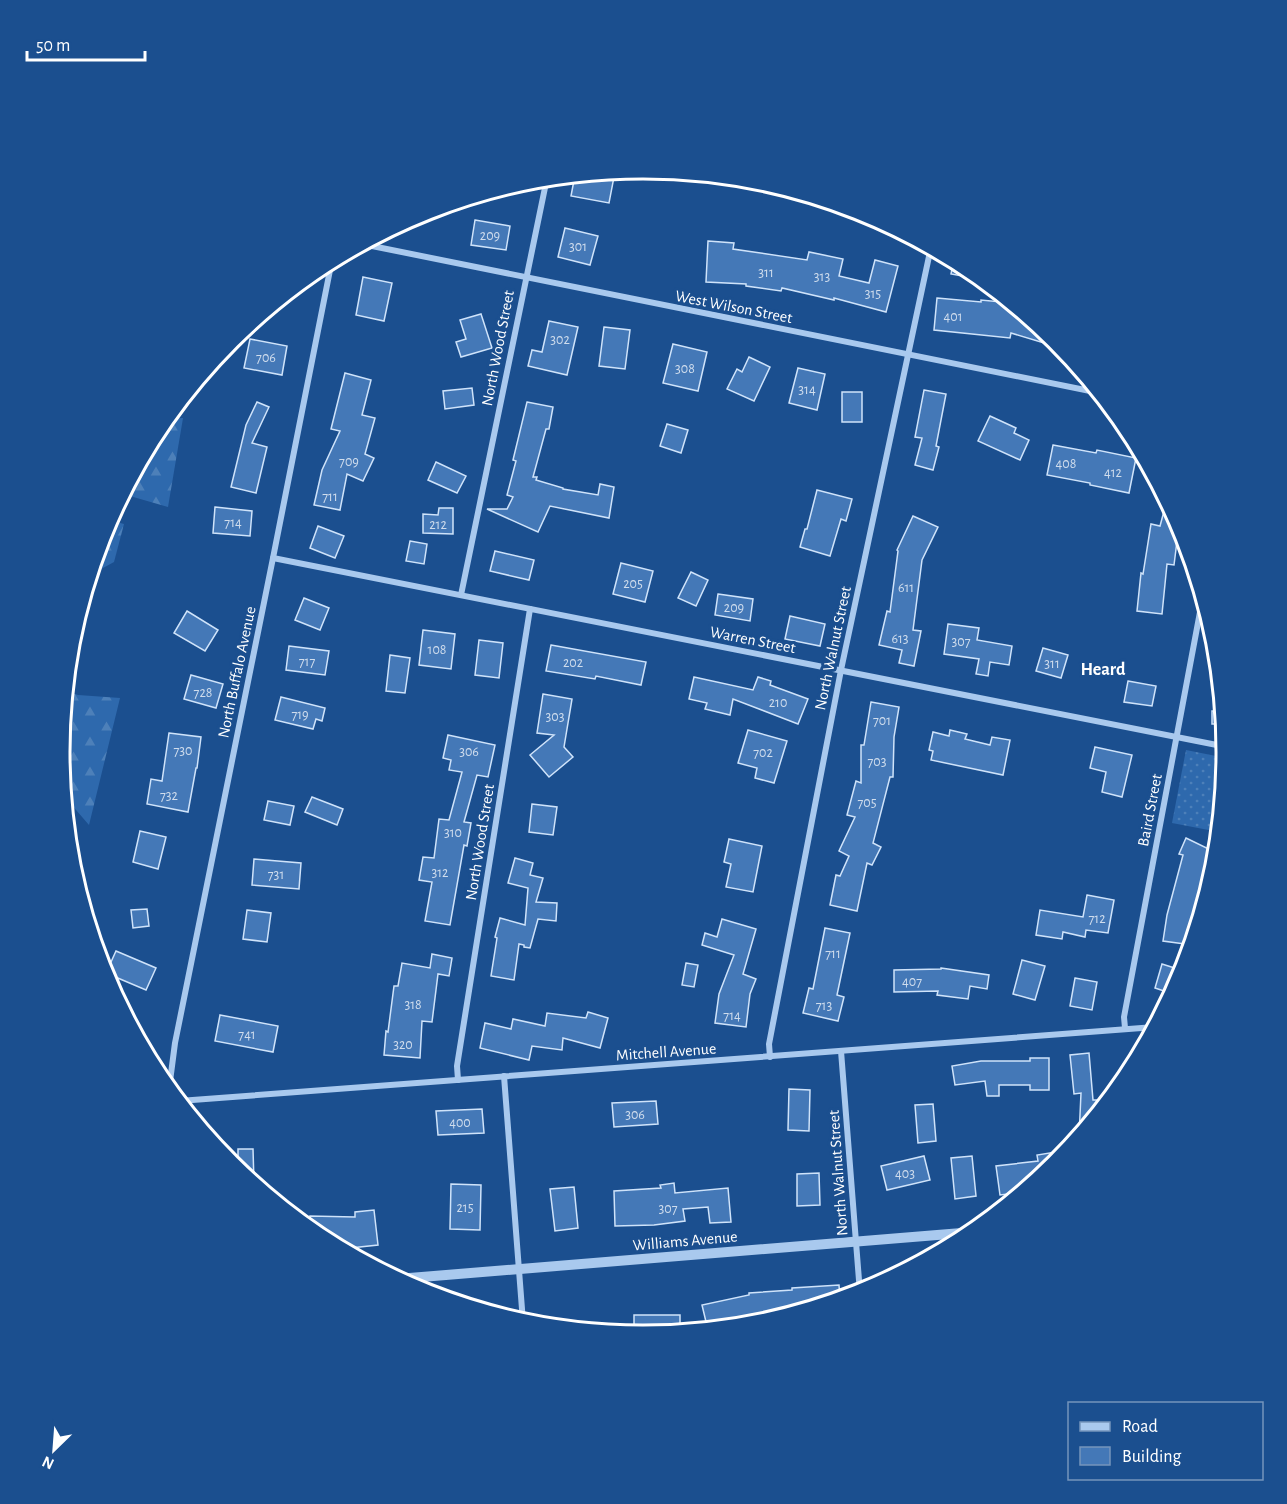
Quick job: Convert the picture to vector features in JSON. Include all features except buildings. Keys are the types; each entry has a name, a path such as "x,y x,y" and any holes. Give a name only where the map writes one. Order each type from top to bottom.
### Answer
{"street":[{"name":"North Wood Street","path":"461,595 545,188"},
{"name":"West Wilson Street","path":"374,247 1088,391"},
{"name":"North Walnut Street","path":"770,1057 769,1044 841,670 929,256"},
{"name":"North Buffalo Avenue","path":"171,1075 177,1032 329,273"},
{"name":"Warren Street","path":"273,558 1216,745"},
{"name":"North Wood Street","path":"458,1080 458,1066 530,609"},
{"name":"Baird Street","path":"1125,1029 1124,1017 1199,615"},
{"name":"Mitchell Avenue","path":"188,1100 1145,1028"},
{"name":"North Walnut Street","path":"842,1051 859,1283"},
{"path":"504,1076 522,1312"},
{"name":"Williams Avenue","path":"416,1277 953,1234"}],"green space":[{"path":"178,418 183,418 168,507 131,496 147,465"},
{"path":"119,523 124,524 114,562 101,569"},
{"path":"74,694 120,698 89,825 73,807 70,752"},
{"path":"1186,750 1216,756 1211,831 1172,823"}],"district":[{"name":"Heard","path":"1103,669"}]}
